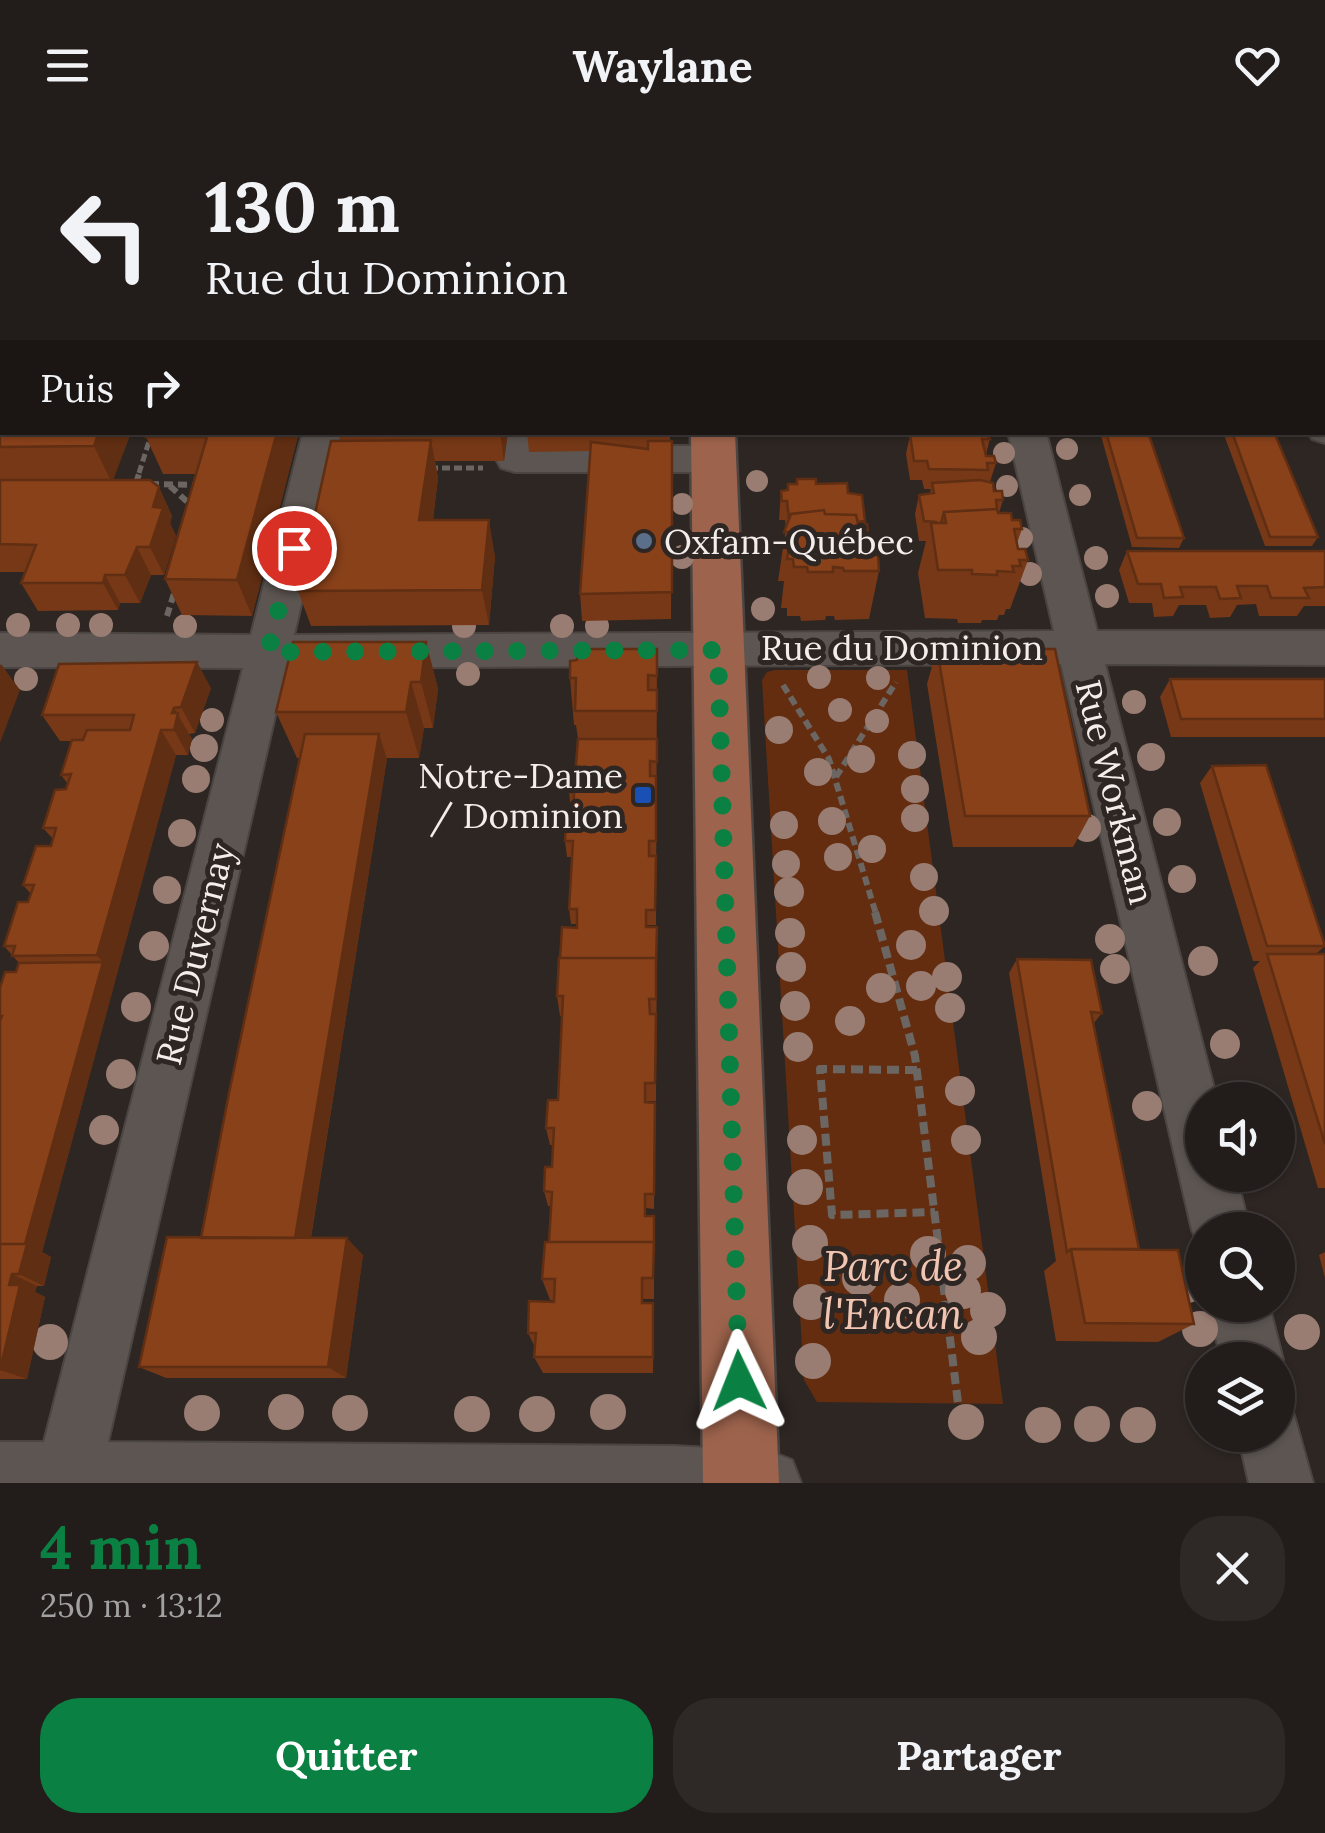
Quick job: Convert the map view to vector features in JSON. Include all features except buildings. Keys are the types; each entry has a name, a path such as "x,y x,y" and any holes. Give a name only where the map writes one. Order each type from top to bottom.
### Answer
{"main road":[{"path":"714,446 745,660 751,1482"}],"street":[{"name":"Rue Duvernay","path":"68,1475 321,435"},
{"path":"518,435 515,459 714,446"},
{"name":"Rue Workman","path":"1028,435 1185,1083"},
{"name":"Rue du Dominion","path":"0,650 745,660 1079,646 1325,648"},
{"path":"1274,1452 1281,1483"},
{"path":"0,1474 751,1482"}],"path":[{"path":"151,435 133,483 202,485"},
{"path":"428,468 484,468"},
{"path":"170,485 198,513"},
{"path":"162,631 178,580"},
{"path":"745,660 823,746 836,777 902,996 916,1070 959,1411"},
{"path":"836,777 896,684 898,670"},
{"path":"916,1070 820,1069 832,1215 935,1212"}],"green space":[{"name":"Parc de l'Encan","path":"907,670 1003,1404 817,1402 804,1380 762,680 767,672"}],"place":[{"name":"Oxfam-Québec","path":"644,541"},
{"name":"Notre-Dame / Dominion","path":"643,795"}],"route":[{"path":"294,548 268,652 718,650 739,1381"}]}
